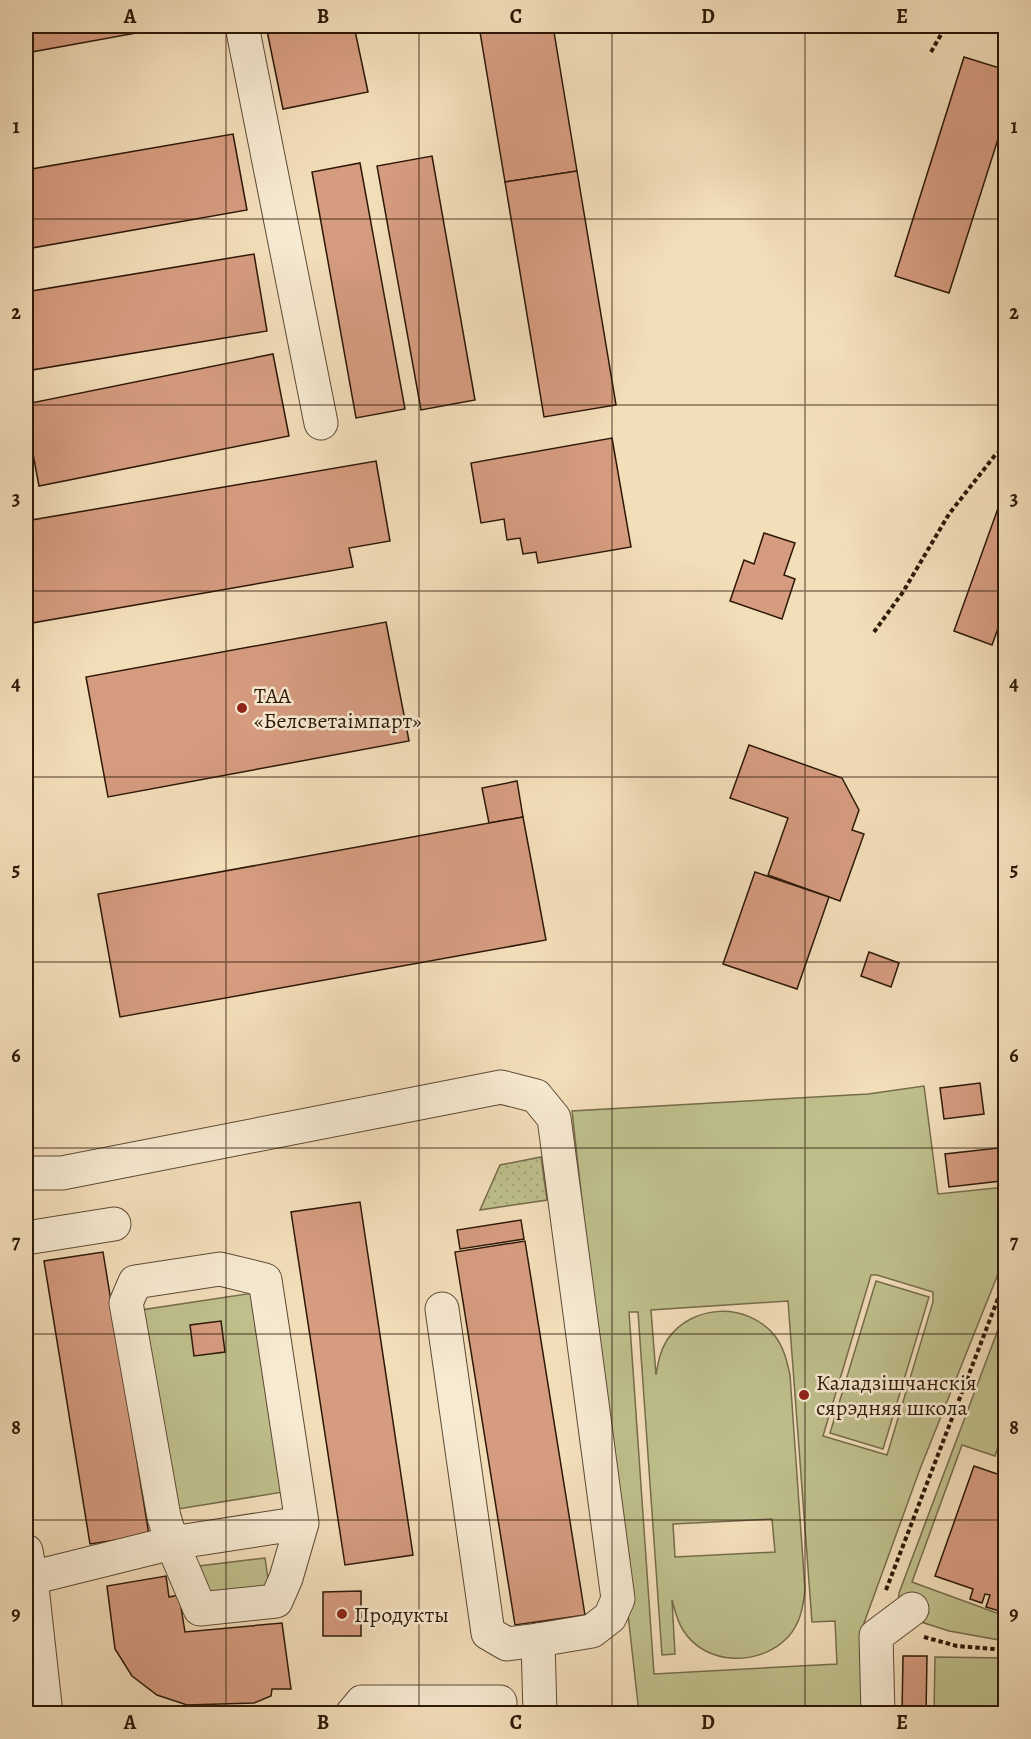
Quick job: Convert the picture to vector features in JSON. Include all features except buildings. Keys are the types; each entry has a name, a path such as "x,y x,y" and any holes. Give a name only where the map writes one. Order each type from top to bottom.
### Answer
{"street":[{"path":"242,26 321,423"},
{"path":"26,1173 62,1173 501,1087 536,1096 554,1118 618,1599 610,1617 592,1631 507,1644 488,1633 442,1309"},
{"path":"26,1238 114,1224"},
{"path":"220,1269 265,1280 302,1523 276,1601 200,1609 172,1543 164,1517 126,1303 135,1282 220,1269"},
{"path":"46,1713 28,1565 302,1523"},
{"path":"878,1713 876,1636 902,1615"},
{"path":"538,1640 540,1713"},
{"path":"352,1713 362,1702 500,1702"}],"path":[{"path":"931,52 946,26"},
{"path":"874,632 903,592 949,514 996,454 1005,448"},
{"path":"1005,1286 999,1296 883,1599 885,1614 902,1615 903,1631 957,1647 1005,1650"}],"green space":[{"name":"Каладзішчанскія сярэдняя школа","path":"924,1086 938,1194 1005,1187 1005,1268 998,1274 920,1469 864,1623 867,1713 639,1713 572,1111 868,1094","holes":["871,1275 933,1292 933,1302 887,1455 823,1436","788,1301 812,1622 835,1621 837,1664 654,1674 629,1312 638,1312 662,1655 675,1654 672,1600 679,1623 693,1642 719,1656 748,1657 763,1654 788,1637 800,1615 805,1590 790,1375 781,1345 764,1325 750,1317 720,1311 705,1314 691,1319 667,1340 661,1353 656,1375 651,1310","772,1519 775,1552 675,1557 673,1524"]},
{"path":"541,1157 547,1200 480,1210 500,1165"},
{"path":"876,1281 929,1297 883,1449 830,1433"},
{"path":"253,1293 283,1492 172,1510 141,1310"},
{"path":"1005,1311 1005,1426 995,1456 962,1445 912,1582 1005,1616 1005,1641 949,1631 918,1621 898,1606 899,1593"},
{"path":"265,1558 269,1586 203,1595 199,1566"},
{"path":"935,1657 1005,1658 1005,1713 934,1713"}],"place":[{"name":"ТАА «Белсветаімпарт»","path":"242,708"},
{"name":"Каладзішчанскія сярэдняя школа","path":"804,1395"},
{"name":"Продукты","path":"342,1614"}]}
